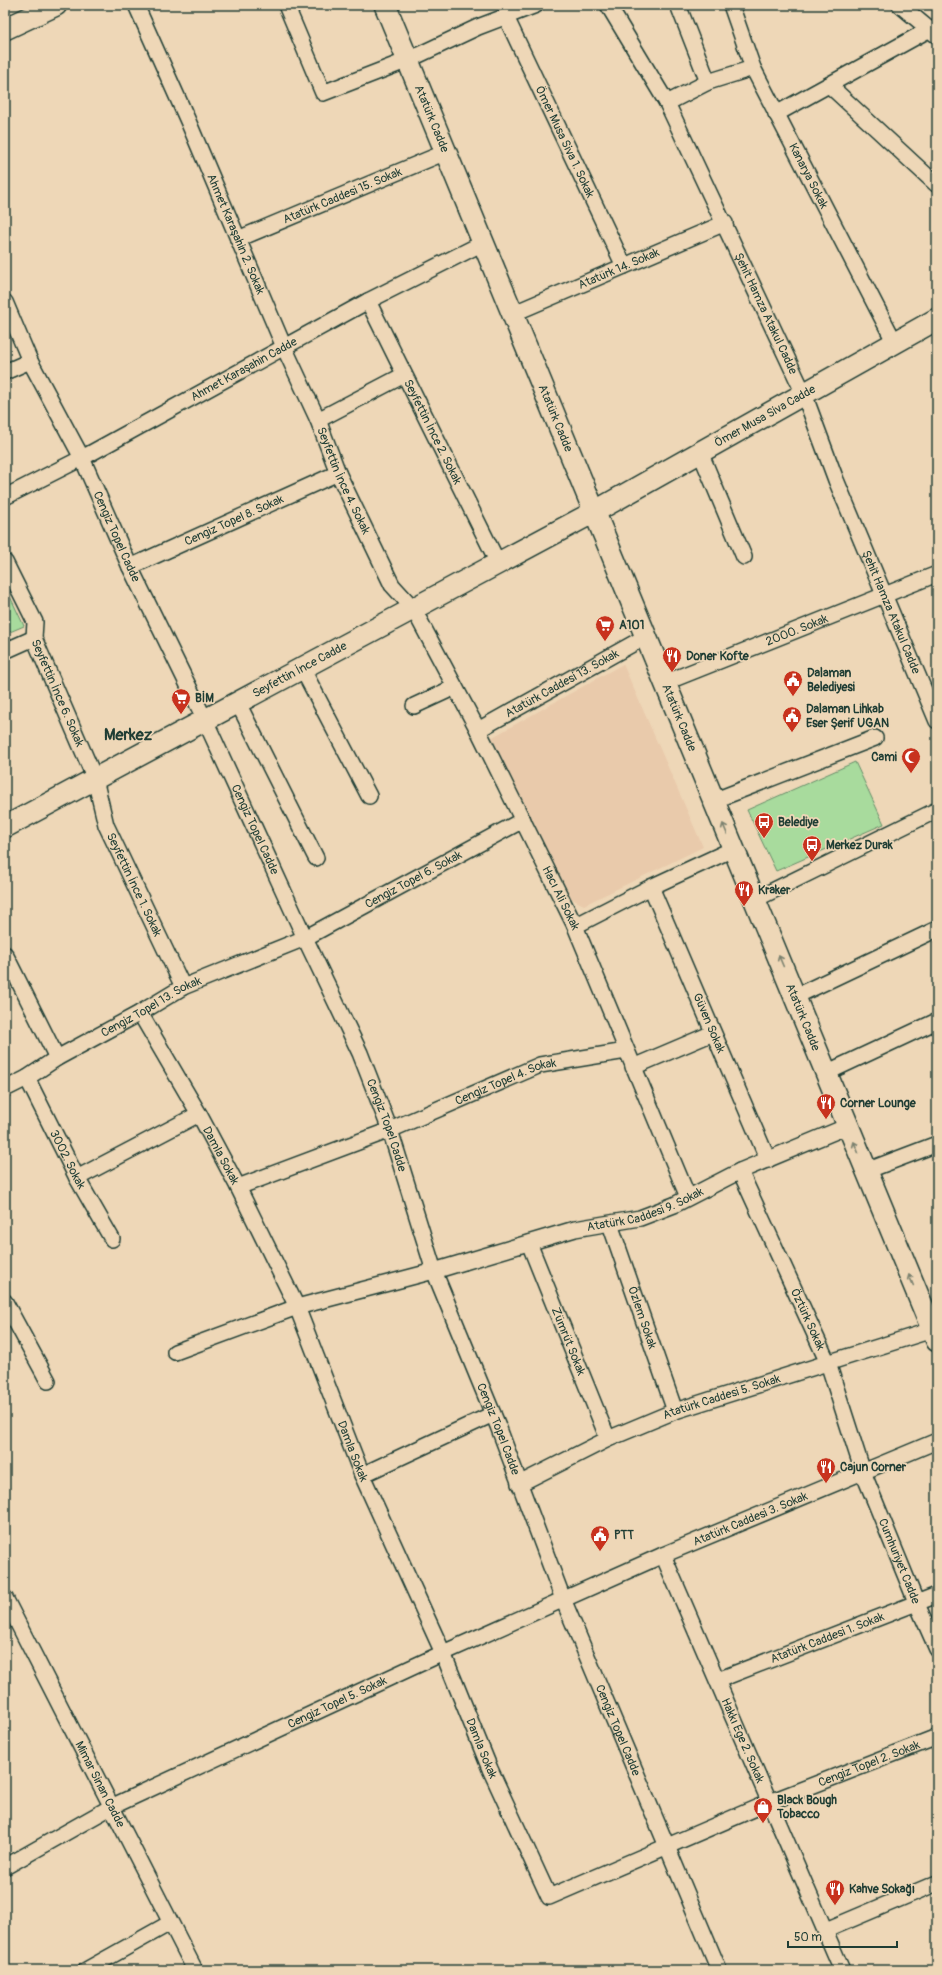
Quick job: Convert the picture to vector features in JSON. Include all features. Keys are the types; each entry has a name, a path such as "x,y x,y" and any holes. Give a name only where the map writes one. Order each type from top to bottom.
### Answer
{"main road":[{"path":"5,29 56,5"},
{"name":"Atatürk Cadde","path":"386,5 733,850 796,996 866,1171 930,1306 935,1336"},
{"name":"Ömer Musa Siva Cadde","path":"594,512 937,319"},
{"name":"Seyfettin İnce Cadde","path":"5,828 594,512"}],"street":[{"name":"Ahmet Karaşahin 2. Sokak","path":"136,5 188,121 284,347"},
{"path":"286,5 323,93 408,60 478,28 536,5"},
{"name":"Şehit Hamza Atakul Cadde","path":"608,5 667,103 804,394 836,480 886,595 933,696 937,721"},
{"path":"678,5 708,82"},
{"name":"Kanarya Sokak","path":"731,5 753,68 895,343"},
{"path":"776,114 933,32 900,5"},
{"name":"Ömer Musa Siva 1. Sokak","path":"506,17 624,266"},
{"path":"667,103 708,82 753,68"},
{"path":"829,85 937,185"},
{"name":"Atatürk Caddesi 15. Sokak","path":"238,239 446,152"},
{"name":"Atatürk 14. Sokak","path":"512,314 724,224"},
{"name":"Ahmet Karaşahin Cadde","path":"5,497 82,458 368,301 483,243"},
{"name":"Seyfettin İnce 2. Sokak","path":"368,301 498,564"},
{"name":"Cengiz Topel Cadde","path":"5,302 30,361 82,458 130,567 205,720 305,938 360,1053 390,1130 434,1272 493,1414 563,1599 719,1970"},
{"name":"Seyfettin İnce 4. Sokak","path":"284,347 318,420 338,473 392,585 414,608"},
{"path":"5,372 30,361"},
{"path":"318,420 404,375"},
{"path":"700,452 744,557"},
{"name":"Cengiz Topel 8. Sokak","path":"130,567 338,473"},
{"name":"Seyfettin İnce 6. Sokak","path":"5,562 35,622 34,638 95,780"},
{"name":"2000. Sokak","path":"664,683 937,574"},
{"name":"Hacı Ali Sokak","path":"414,608 478,730 575,926 688,1198"},
{"name":"Atatürk Caddesi 13. Sokak","path":"478,730 645,637"},
{"path":"5,651 34,638"},
{"path":"302,668 369,796"},
{"path":"414,706 455,687"},
{"path":"238,703 316,858"},
{"path":"713,801 875,738"},
{"name":"Seyfettin İnce 1. Sokak","path":"95,780 106,825 183,986"},
{"path":"754,900 937,810"},
{"name":"Cengiz Topel 6. Sokak","path":"305,938 523,820"},
{"path":"575,926 651,887 733,850"},
{"name":"Güven Sokak","path":"651,887 768,1160"},
{"path":"796,996 937,929"},
{"name":"Cengiz Topel 13. Sokak","path":"5,1089 27,1078 56,1058 140,1013 183,986 305,938"},
{"path":"5,954 56,1058"},
{"name":"Damla Sokak","path":"140,1013 199,1114 238,1187 297,1307 362,1475 443,1652 490,1769 549,1897"},
{"path":"826,1073 937,1021"},
{"path":"633,1067 713,1033"},
{"name":"Cengiz Topel 4. Sokak","path":"238,1187 390,1130 540,1065 626,1051"},
{"name":"3002. Sokak","path":"27,1078 77,1178 112,1239"},
{"path":"77,1178 199,1114"},
{"name":"Atatürk Caddesi 9. Sokak","path":"176,1352 297,1307 434,1272 575,1229 640,1218 688,1198 740,1171 848,1126"},
{"path":"866,1171 937,1144"},
{"name":"Öztürk Sokak","path":"740,1171 828,1363 863,1472"},
{"name":"Özlem Sokak","path":"610,1224 675,1411"},
{"name":"Zümrüt Sokak","path":"529,1243 608,1439"},
{"path":"5,1302 48,1381"},
{"name":"Atatürk Caddesi 5. Sokak","path":"519,1484 608,1439 675,1411 828,1363 935,1336"},
{"path":"362,1475 493,1414"},
{"name":"Atatürk Caddesi 3. Sokak","path":"563,1599 663,1555 937,1441"},
{"name":"Cumhuriyet Cadde","path":"863,1472 917,1604 937,1648"},
{"name":"Hakkı Ege 2. Sokak","path":"663,1555 842,1970"},
{"name":"Atatürk Caddesi 1. Sokak","path":"718,1680 937,1595"},
{"name":"Mimar Sinan Cadde","path":"5,1598 195,1970"},
{"name":"Cengiz Topel 5. Sokak","path":"5,1867 111,1807 443,1652 563,1599"},
{"name":"Cengiz Topel 2. Sokak","path":"549,1897 770,1802 937,1737"},
{"path":"826,1930 937,1883"},
{"path":"86,1970 170,1923"}],"shaded area":[{"path":"623,664 703,847 584,905 572,899 491,738"}],"green space":[{"path":"5,586 24,626 5,634"},
{"path":"855,762 884,824 776,871 747,810"}],"place":[{"name":"A101","path":"605,642"},
{"name":"Doner Kofte","path":"672,673"},
{"name":"Dalaman Belediyesi","path":"793,697"},
{"name":"BİM","path":"181,715"},
{"name":"Dalaman Lihkab Eser Şerif UGAN","path":"792,733"},
{"name":"Cami","path":"911,774"},
{"name":"Belediye","path":"764,839"},
{"name":"Merkez Durak","path":"812,862"},
{"name":"Kraker","path":"744,907"},
{"name":"Corner Lounge","path":"826,1120"},
{"name":"Cajun Corner","path":"826,1484"},
{"name":"PTT","path":"600,1552"},
{"name":"Black Bough Tobacco","path":"763,1824"},
{"name":"Kahve Sokağı","path":"835,1906"}],"district":[{"name":"Merkez","path":"128,734"}]}
